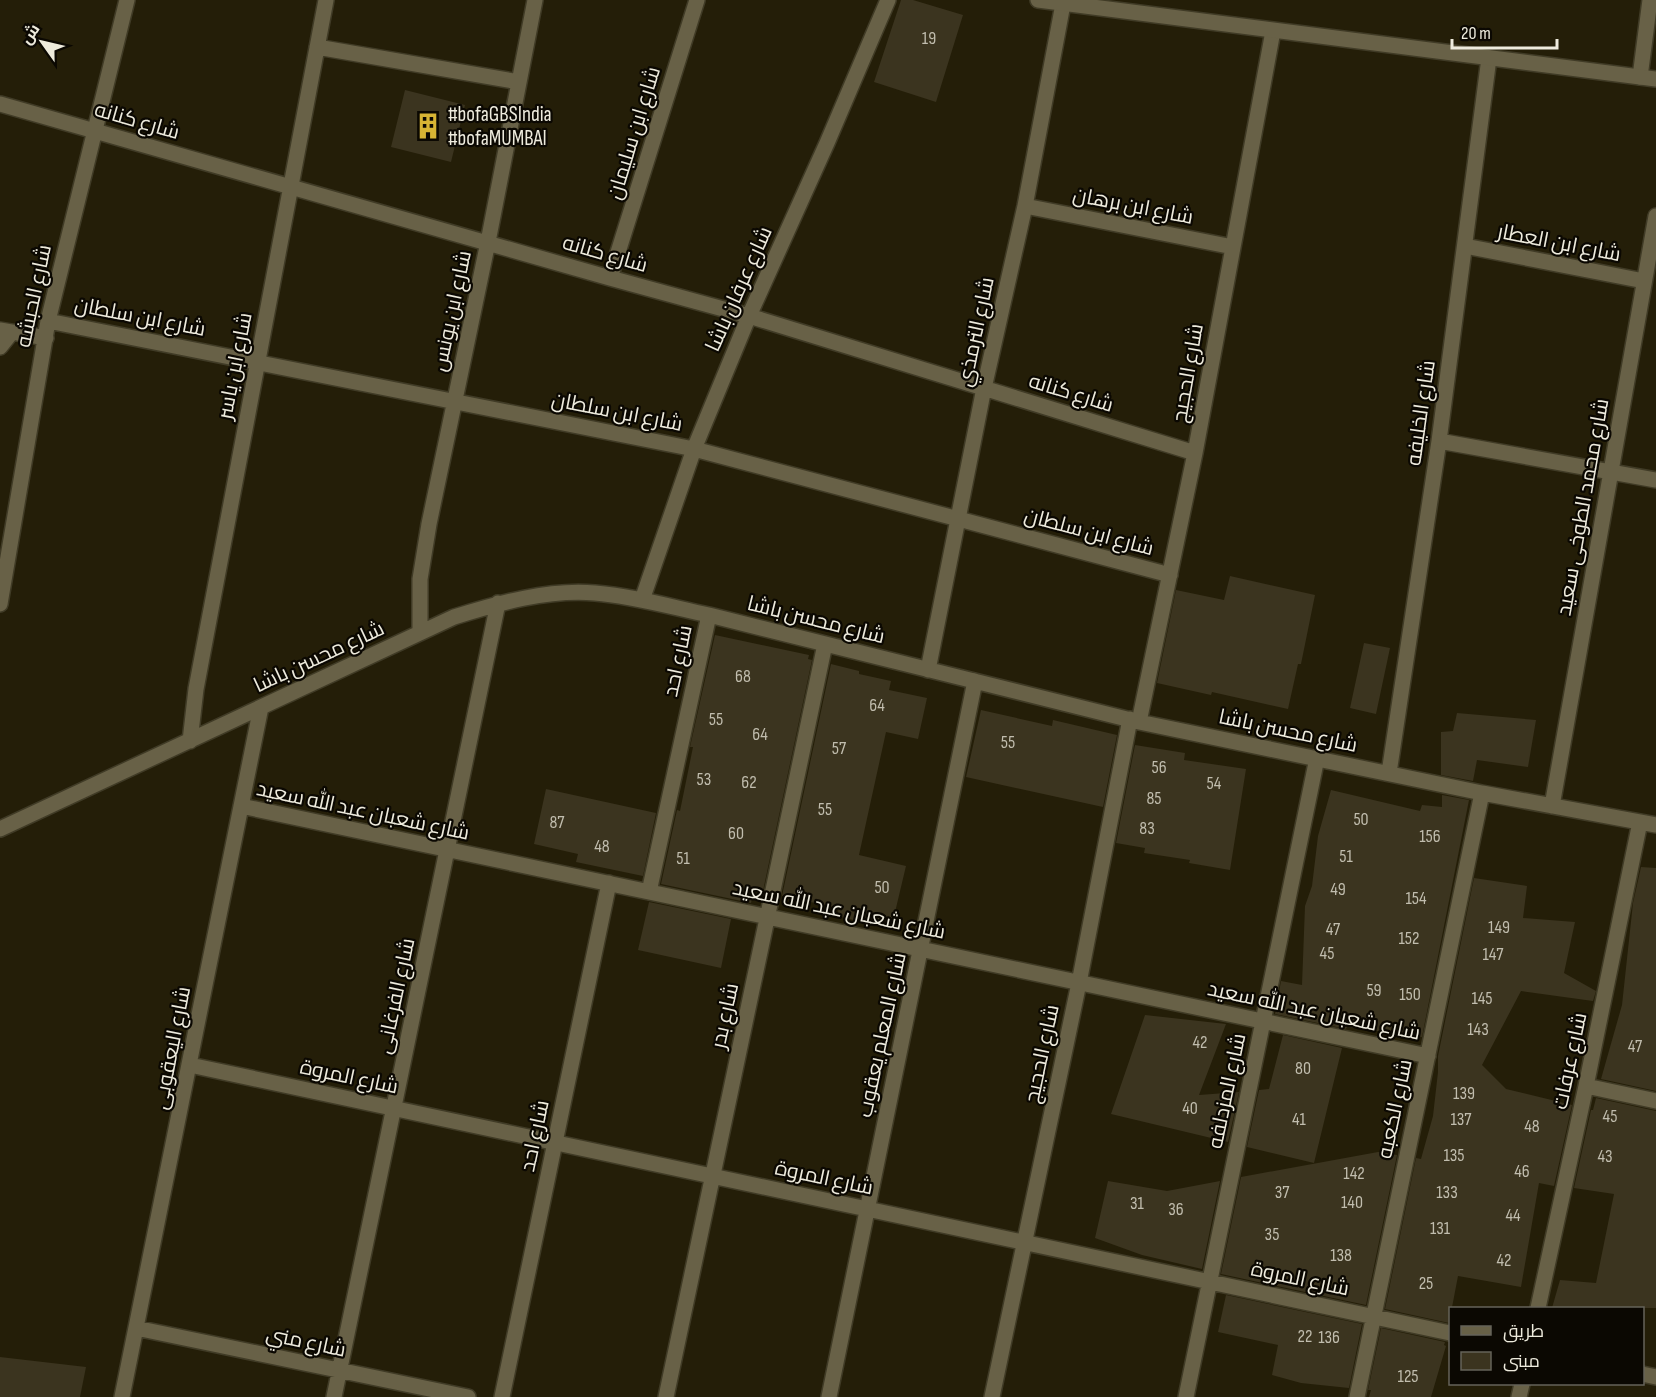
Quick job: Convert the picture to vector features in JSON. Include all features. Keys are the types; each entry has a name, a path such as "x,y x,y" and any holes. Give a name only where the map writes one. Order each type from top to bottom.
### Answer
{"street":[{"name":"شارع الحبشه","path":"0,604 48,321 127,0"},
{"name":"شارع ابن ياسر","path":"190,741 196,689 326,0"},
{"name":"شارع ابن يونس","path":"420,631 420,579 429,525 536,0"},
{"name":"شارع ابن سليمان","path":"610,278 698,0"},
{"name":"شارع عرفان باشا","path":"642,600 694,449 749,316 888,0"},
{"path":"1038,0 1656,80"},
{"path":"1640,77 1650,0"},
{"name":"شارع الترمذي","path":"928,670 984,388 1025,206 1063,4"},
{"name":"شارع الحجيج","path":"992,1397 1135,720 1170,575 1195,453 1273,31"},
{"path":"317,47 519,82"},
{"name":"شارع الخليفه","path":"1389,773 1439,441 1489,58"},
{"name":"شارع كنانه","path":"0,104 749,316 1195,453"},
{"name":"شارع ابن برهان","path":"1025,206 1233,247"},
{"name":"شارع محمد الطوخى سعيد","path":"1552,806 1656,216"},
{"name":"شارع ابن العطار","path":"1466,246 1644,281"},
{"name":"شارع ابن سلطان","path":"48,321 694,449 1170,575"},
{"path":"0,347 6,331 45,338"},
{"path":"1439,441 1656,480"},
{"name":"شارع محسن باشا","path":"0,829 454,617 498,603 546,595 594,592 709,615 1135,720 1482,793 1656,825"},
{"name":"شارع الفرغانى","path":"334,1397 498,603"},
{"name":"شارع احد","path":"649,892 709,615"},
{"name":"شارع بدر","path":"666,1397 825,644"},
{"name":"شارع المعلم يعقوب","path":"829,1397 975,681"},
{"name":"شارع اليعقوبى","path":"123,1397 261,707"},
{"name":"شارع المزدلفه","path":"1186,1397 1317,758"},
{"name":"شارع الكعبه","path":"1357,1397 1482,793"},
{"name":"شارع شعبان عبد الله سعيد","path":"241,807 1428,1056"},
{"name":"شارع عرفات","path":"1538,1307 1640,822"},
{"name":"شارع احد","path":"502,1397 609,883"},
{"name":"شارع المروة","path":"190,1065 1449,1333"},
{"path":"1586,1086 1656,1101"},
{"name":"شارع مني","path":"136,1328 468,1397"}],"building":[{"path":"901,0 913,0 963,15 936,102 874,82"},
{"name":"#bofaGBSIndia #bofaMUMBAI","path":"405,90 465,105 451,162 391,147"},
{"path":"1230,576 1315,595 1301,664 1298,664 1288,709 1212,692 1211,695 1157,683 1176,590 1224,600"},
{"path":"715,635 809,655 808,659 812,660 763,891 754,890 751,903 661,884 677,810 680,811 693,747 690,747"},
{"path":"1364,643 1390,648 1376,714 1350,708"},
{"path":"831,664 859,671 859,674 891,681 889,690 927,698 918,739 886,732 859,855 906,866 891,929 837,916 839,908 782,896"},
{"path":"981,710 1052,726 1053,720 1117,735 1103,807 966,777"},
{"path":"1457,713 1536,720 1528,767 1477,760 1473,781 1441,775 1441,732 1453,731"},
{"path":"1135,745 1185,753 1184,760 1246,769 1230,870 1189,863 1190,860 1144,853 1145,848 1116,843"},
{"path":"546,789 656,813 643,876 576,862 578,854 534,844"},
{"path":"1331,790 1420,811 1422,805 1442,807 1442,795 1469,800 1422,1037 1347,1027 1346,1029 1275,1014 1281,981 1302,985 1305,906 1312,886 1318,836"},
{"path":"1641,867 1656,868 1656,1091 1601,1079 1622,1005 1633,903"},
{"path":"1474,878 1527,886 1523,918 1575,922 1564,973 1596,991 1593,1001 1521,991 1482,1065 1506,1089 1572,1105 1554,1186 1539,1183 1521,1287 1458,1276 1452,1307 1449,1307 1449,1323 1385,1309 1416,1158 1421,1159 1433,1116 1438,1056"},
{"path":"649,902 731,919 721,968 638,950"},
{"path":"1145,1015 1226,1024 1199,1095 1239,1092 1228,1142 1111,1114"},
{"path":"1283,1035 1342,1048 1314,1163 1247,1147 1259,1090 1269,1089"},
{"path":"1596,1098 1656,1111 1656,1308 1552,1307 1560,1280 1596,1283 1614,1194 1574,1188 1591,1110 1593,1110"},
{"path":"1378,1152 1397,1155 1366,1305 1221,1274 1241,1177"},
{"path":"1108,1181 1167,1191 1220,1181 1202,1269 1142,1255 1095,1238"},
{"path":"1226,1295 1362,1324 1349,1388 1301,1383 1272,1375 1278,1345 1218,1332"},
{"path":"1381,1328 1445,1342 1446,1346 1431,1397 1369,1397 1371,1390 1368,1390"},
{"path":"0,1357 86,1367 80,1397 0,1397"}],"place":[{"name":"#bofaGBSIndia #bofaMUMBAI","path":"428,126"}]}
